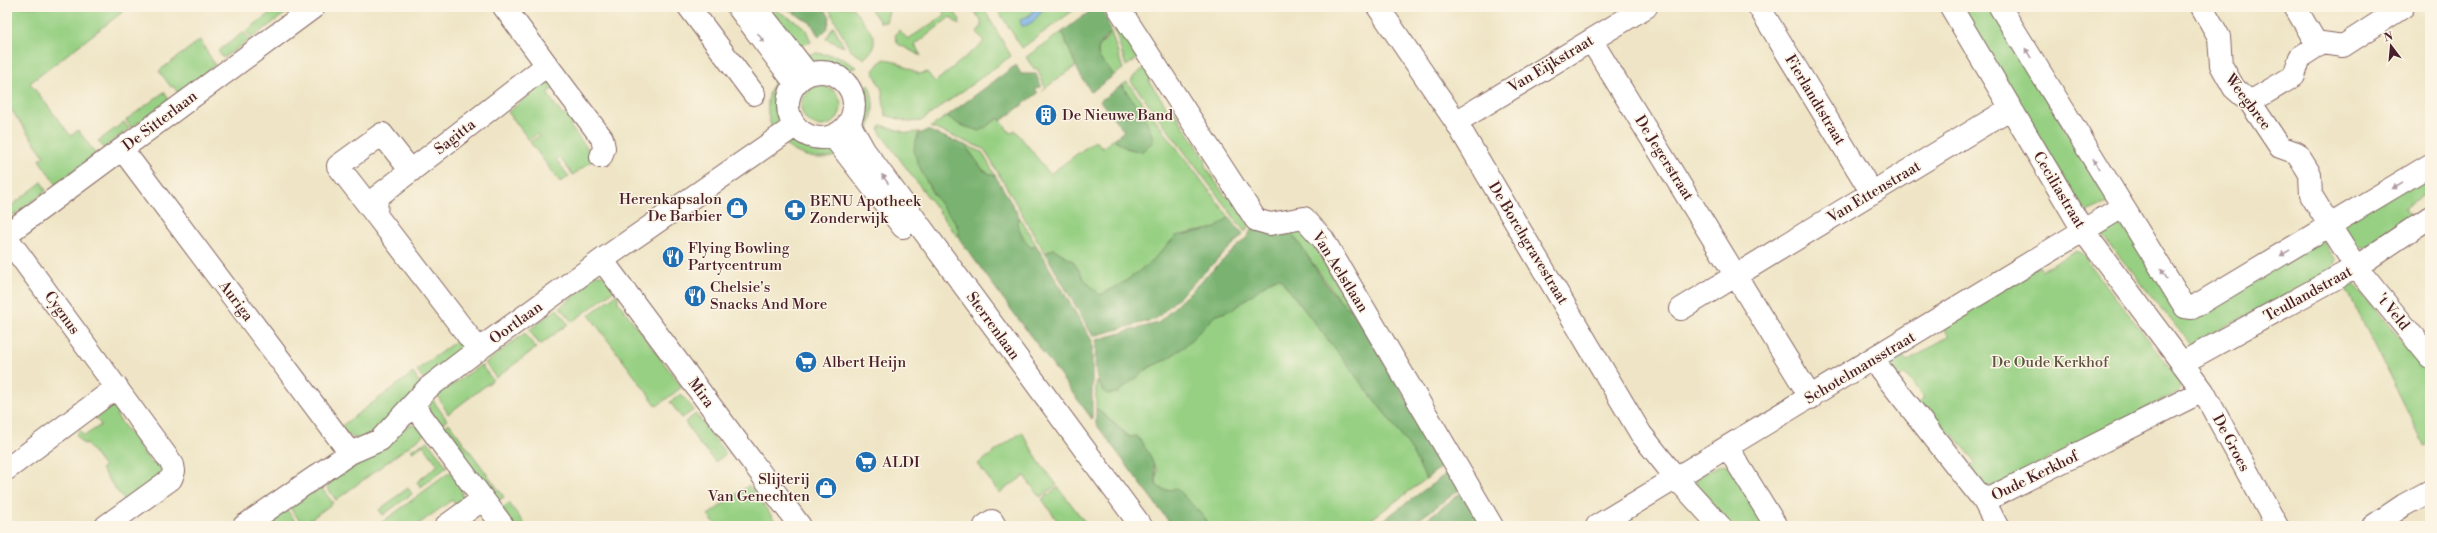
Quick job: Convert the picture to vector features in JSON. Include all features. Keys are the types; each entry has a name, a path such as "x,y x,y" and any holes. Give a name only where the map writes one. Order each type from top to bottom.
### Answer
{"street":[{"name":"De Sitterlaan","path":"7,234 314,7"},
{"path":"504,7 602,138 604,148 601,157"},
{"path":"689,7 754,94"},
{"path":"738,7 802,78"},
{"path":"756,7 802,78"},
{"name":"De Borchgravestraat","path":"1378,7 1456,122 1641,434 1677,479 1720,526"},
{"name":"Van Eijkstraat","path":"1456,122 1646,7"},
{"name":"Fierlandtstraat","path":"1759,7 1872,193"},
{"name":"Ceciliastraat","path":"1951,7 2084,232 2182,363"},
{"path":"2000,7 2185,307 2192,308 2430,166"},
{"name":"Weegbree","path":"2202,7 2219,37 2221,65 2234,88 2250,102 2280,147 2297,153 2310,174 2311,195 2356,267"},
{"path":"2295,7 2318,46"},
{"path":"2250,102 2294,76 2300,57 2322,43 2343,46 2403,7"},
{"name":"Van Aelstlaan","path":"1121,8 1256,220 1270,224 1304,218 1323,239 1492,526"},
{"name":"De Jegerstraat","path":"1591,40 1811,398"},
{"name":"Sagitta","path":"376,215 377,197 547,65"},
{"path":"828,72 839,76 847,84 854,104 841,130 812,137 803,134 795,126 790,119 787,105 790,91 802,78 828,72"},
{"name":"Van Ettenstraat","path":"1736,275 2011,108"},
{"name":"Oortlaan","path":"244,526 350,453 380,440 414,406 428,388 602,260 795,126"},
{"name":"Sterrenlaan","path":"841,130 930,262 1127,526"},
{"name":"Sterrenlaan","path":"841,130 873,162 1141,526"},
{"path":"411,171 382,134 338,166 479,350"},
{"name":"Auriga","path":"122,149 350,453"},
{"name":"Schotelmansstraat","path":"1597,526 1811,398 2084,232 2122,207"},
{"name":"Teullandstraat","path":"2182,363 2356,267 2430,217"},
{"name":"Cygnus","path":"7,238 173,465 174,471 171,479 106,526"},
{"name":"Mira","path":"602,260 800,526"},
{"name":"'t Veld","path":"2356,267 2430,357"},
{"path":"1681,309 1736,275"},
{"name":"Oude Kerkhof","path":"1873,360 1984,501 2203,391"},
{"name":"De Groes","path":"2182,363 2203,391 2277,526"},
{"path":"7,469 117,387"},
{"path":"414,406 503,526"},
{"path":"1728,448 1776,526"},
{"path":"2374,526 2404,505 2430,491"},
{"path":"446,526 483,499"},
{"path":"1984,501 1997,526"},
{"path":"2398,526 2430,501"},
{"path":"985,526 992,521 995,526"}],"green space":[{"path":"7,7 129,7 30,83 71,136 78,130 96,154 56,184 39,160 44,156 7,104"},
{"path":"278,7 288,7 290,10 252,38 246,31"},
{"path":"761,7 771,7 800,24 806,30 811,42 795,47"},
{"path":"784,7 823,7 830,17 827,29 819,37 811,23"},
{"path":"828,7 852,7 874,36 874,48 864,59 850,50"},
{"path":"869,7 880,9 882,7 895,7 889,11 886,22 880,22"},
{"path":"940,7 951,7 960,20 959,25 950,17 915,45 921,56 898,44 895,36 899,30 908,39 945,15"},
{"path":"972,7 983,7 1011,56 921,121 909,122 885,115 882,90 873,71 879,63 885,59 895,61 919,74 927,72 935,82 984,42 977,32 981,27 981,21"},
{"path":"996,7 1037,7 1030,15 1020,20 1022,26 1035,19 1044,7 1078,7 1022,48"},
{"path":"1096,7 1102,7 1111,32 1100,45 1098,56 1112,72 1113,76 1091,92 1079,73 1062,32"},
{"path":"1960,7 1991,7 2109,202 2087,212 2081,206"},
{"path":"1108,8 1140,57 1126,66"},
{"path":"834,27 844,47 826,39"},
{"path":"1110,29 1123,69 1113,76 1110,69 1100,60 1098,53 1098,49 1109,35"},
{"path":"244,32 250,40 223,58 218,51"},
{"path":"1062,32 1076,66 1041,91 1045,87 1037,68 1034,69 1026,57"},
{"path":"200,40 215,65 178,93 173,86 171,87 159,71"},
{"path":"817,53 838,56 856,67 841,70 816,65 812,63 806,55"},
{"path":"1016,65 1021,74 1036,74 1041,86 1035,89 1038,93 1001,121 999,118 980,131 960,125 947,116"},
{"path":"1146,67 1151,75 1149,81 1168,109 1174,111 1206,160 1205,166 1225,196 1231,197 1250,225 1245,232 1131,81 1135,75"},
{"path":"778,74 781,85 782,102 779,119 773,129 768,115 768,101 769,94"},
{"path":"551,79 556,86 547,93 563,116 573,108 580,118 570,126 591,153 600,155 573,175 559,157 556,159 569,177 560,182 530,142 539,136 537,134 529,140 508,112"},
{"path":"1127,82 1229,217 1216,228 1176,236 1152,261 1126,281 1100,295 1085,280 1073,261 1054,249 1045,253 984,149 931,127 947,116 960,125 999,118 1010,133 1015,130 1050,174 1096,140 1102,148 1114,139 1126,148 1134,104 1122,85"},
{"path":"868,84 871,90 873,109 865,134 859,119 861,96"},
{"path":"1122,85 1147,122 1154,141 1141,152 1126,148 1114,139 1124,131 1100,101"},
{"path":"817,86 825,86 832,89 838,95 841,106 838,117 832,123 825,126 817,126 810,123 804,117 801,110 801,102 804,95 810,89"},
{"path":"164,92 169,100 131,128 126,120"},
{"path":"124,122 129,129 104,148 98,141"},
{"path":"881,125 907,133 920,132 918,135 920,152 926,180 935,197 951,215 955,222 960,240 881,134 879,130"},
{"path":"927,130 965,145 983,170 996,177 1020,218 1017,222 1022,236 1031,248 1036,245 1092,341 1092,419 960,240 956,224 942,206 925,179 915,155 914,148 918,135"},
{"path":"791,140 816,145 829,150 837,156 816,158 803,155 784,144"},
{"path":"965,145 982,152 996,177 983,170"},
{"path":"2430,167 2430,192 2405,208 2412,218 2381,240 2372,244 2363,247 2356,247 2350,243 2339,221"},
{"path":"42,182 46,191 10,218 7,209"},
{"path":"1229,217 1243,235 1156,319 1093,336 1045,253 1054,249 1073,261 1085,280 1100,295 1126,281 1152,261 1176,236 1216,228"},
{"path":"2121,217 2178,308 2322,239 2336,260 2331,271 2191,345 2098,230"},
{"path":"1020,218 1036,245 1033,247 1025,241 1020,233 1016,222"},
{"path":"1253,227 1289,230 1327,285 1343,304 1352,310 1446,463 1426,479 1412,451 1390,420 1279,277 1270,281 1233,309 1215,316 1185,346 1167,359 1150,367 1117,393 1107,394 1102,388 1096,376 1096,340 1158,323 1247,237"},
{"path":"1298,228 1306,232 1352,310 1342,304 1289,230"},
{"name":"De Oude Kerkhof","path":"2075,251 2081,253 2172,370 2179,380 2180,389 2178,392 1989,490 1968,470 1976,462 1952,433 1944,439 1916,406 1924,398 1905,374 1896,380 1888,365 1889,361 1900,353 1907,362 1949,336 1943,327 2039,266 2042,270"},
{"path":"596,275 602,275 616,289 572,322 560,307 584,288 586,281"},
{"path":"1279,277 1390,420 1412,451 1426,479 1362,526 1207,526 1206,519 1156,485 1157,470 1137,436 1130,437 1096,408 1096,380 1103,390 1117,393 1150,367 1167,359 1185,346 1215,316 1233,309 1270,281"},
{"path":"2350,280 2430,373 2430,442 2424,445 2343,282"},
{"path":"618,293 618,302 682,387 657,406 589,315"},
{"path":"557,309 568,324 540,345 529,330"},
{"path":"525,333 536,348 496,378 485,363"},
{"path":"460,338 467,349 425,382 417,370"},
{"path":"481,365 493,380 448,414 437,395"},
{"path":"413,373 421,385 390,418 371,433 355,438 340,427"},
{"path":"681,394 694,410 682,418 670,402"},
{"path":"430,396 447,420 438,427 427,405"},
{"path":"120,401 124,408 116,415 130,434 140,427 147,437 137,444 152,464 162,457 168,466 128,506 101,469 104,467 86,443 83,444 76,434 80,430 84,436 101,425 96,418"},
{"path":"1096,408 1129,437 1137,436 1154,465 1156,485 1164,490 1177,489 1206,519 1207,526 1172,526 1096,424"},
{"path":"696,414 726,454 715,462 704,447 702,448 685,422"},
{"path":"449,423 504,497 495,503 441,430"},
{"path":"409,425 416,425 428,432 336,500 324,483 360,464 363,457"},
{"path":"1022,432 1039,462 1057,485 1040,497 1024,476 999,493 978,464"},
{"path":"428,441 447,467 421,487 417,482 438,465 423,445 413,452 411,450"},
{"path":"1722,464 1728,465 1770,526 1730,526 1695,482 1699,476"},
{"path":"1450,471 1462,488 1410,526 1375,526"},
{"path":"450,472 462,487 462,497 467,497 459,508 452,500 416,526 377,526"},
{"path":"749,485 779,526 716,526 708,515"},
{"path":"320,486 333,503 303,525 290,508"},
{"path":"1058,487 1088,526 1061,526 1042,499"},
{"path":"408,488 412,494 383,515 379,510"},
{"path":"1464,491 1485,526 1417,526"},
{"path":"509,503 526,526 512,526 500,510"},
{"path":"287,510 299,526 265,526 265,525"}],"water":[{"path":"1037,7 1044,7 1032,22 1026,26 1022,26 1020,20 1030,15"}],"place":[{"name":"De Nieuwe Band","path":"1046,115"},
{"name":"Herenkapsalon De Barbier","path":"737,208"},
{"name":"BENU Apotheek Zonderwijk","path":"795,210"},
{"name":"Flying Bowling Partycentrum","path":"673,257"},
{"name":"Chelsie's Snacks And More","path":"695,296"},
{"name":"Albert Heijn","path":"806,362"},
{"name":"ALDI","path":"866,462"},
{"name":"Slijterij Van Genechten","path":"826,488"}]}
